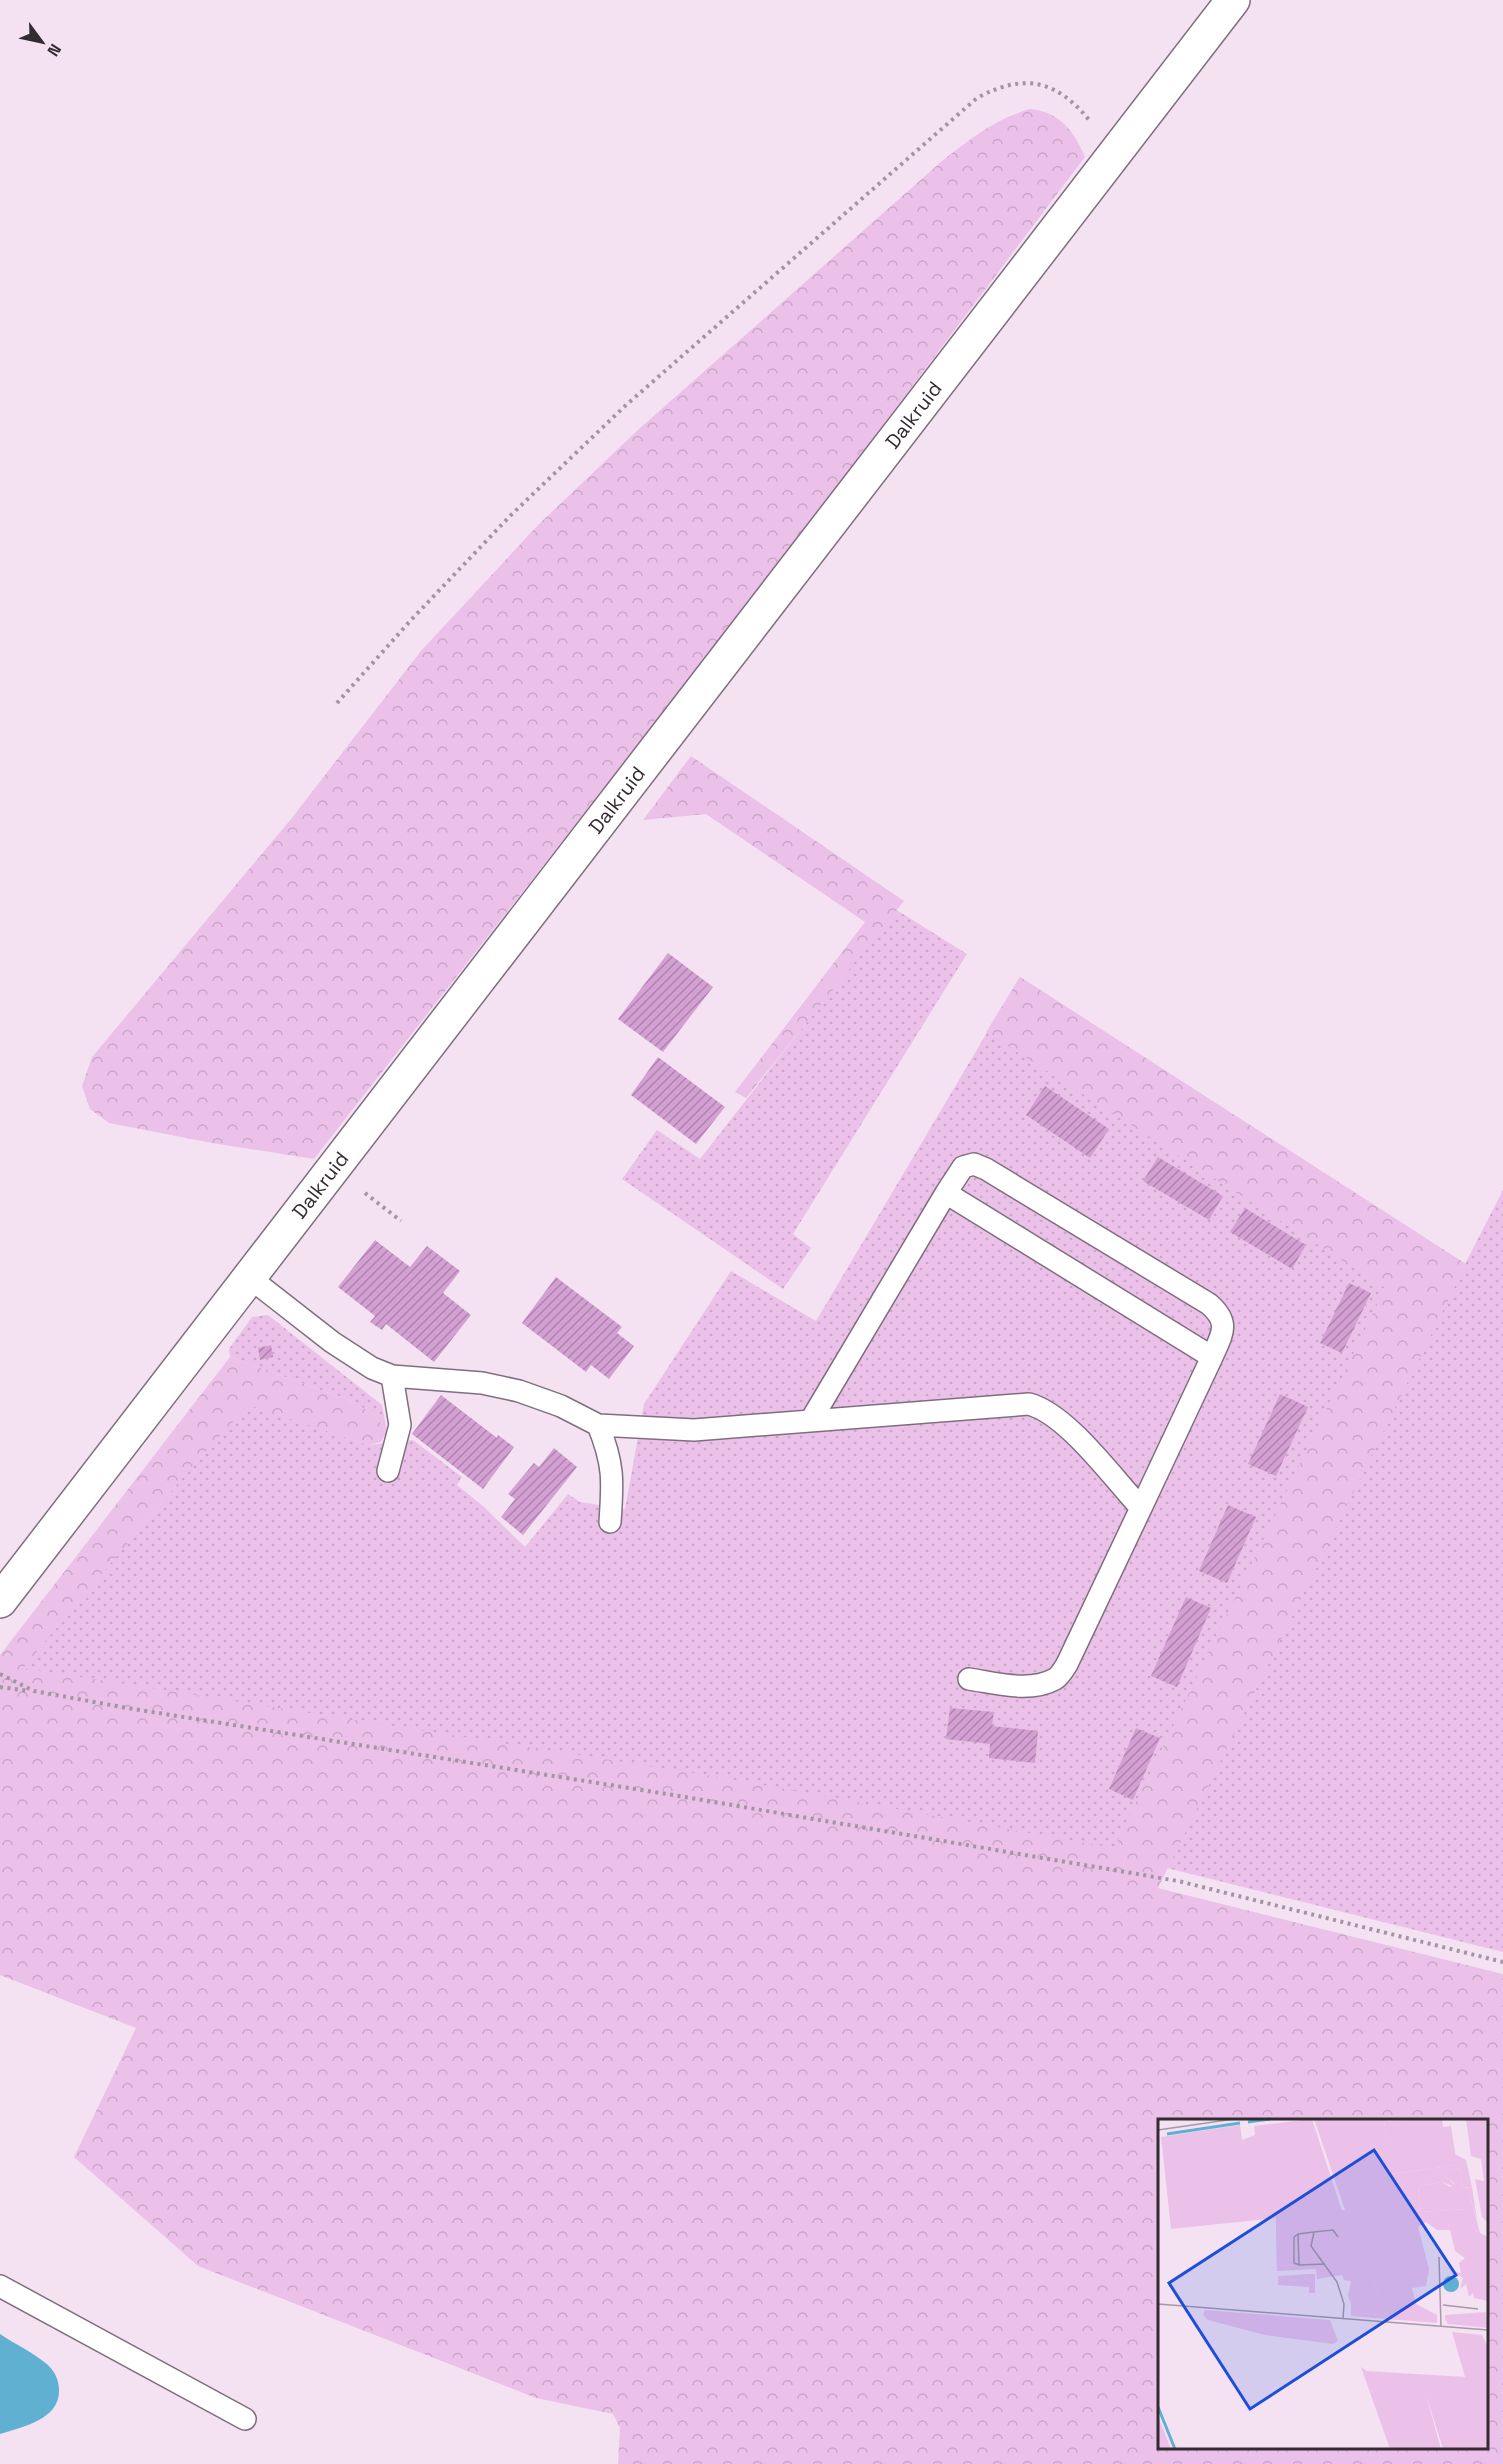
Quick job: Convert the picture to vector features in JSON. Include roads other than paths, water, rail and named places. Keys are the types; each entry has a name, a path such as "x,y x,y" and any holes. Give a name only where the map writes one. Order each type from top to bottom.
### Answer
{"street":[{"name":"Dalkruid","path":"0,1601 1233,0"}],"lane":[{"path":"811,1420 946,1193 963,1167 974,1164 986,1168 1209,1304 1218,1312 1223,1323 1222,1332 1212,1357 1067,1664 1057,1678 1038,1686 969,1679"},
{"path":"946,1193 1212,1357"},
{"path":"250,1278 353,1357 372,1368 392,1376 482,1383 519,1390 561,1406 598,1425 694,1430 1029,1404 1065,1424 1141,1508"},
{"path":"388,1471 400,1425 392,1376"},
{"path":"598,1425 608,1448 614,1479 610,1522"},
{"path":"0,2286 245,2420"}],"water":[{"path":"0,2334 48,2365 56,2376 59,2390 58,2400 47,2415 29,2425 0,2434"}]}
